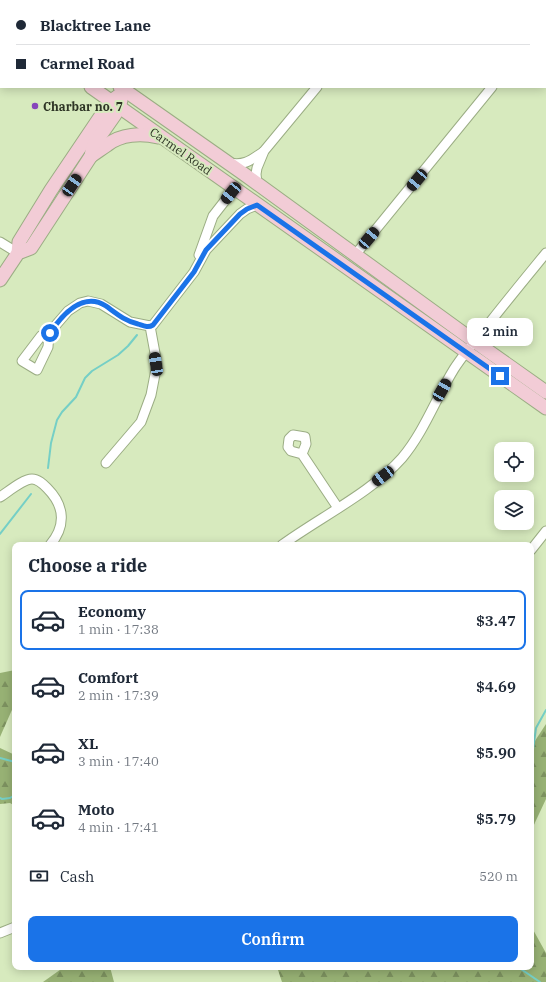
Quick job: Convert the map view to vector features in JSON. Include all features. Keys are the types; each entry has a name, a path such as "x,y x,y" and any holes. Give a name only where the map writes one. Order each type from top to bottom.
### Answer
{"main road":[{"name":"Carmel Road","path":"92,88 257,205 470,346 546,392"},
{"name":"Carmel Road","path":"122,89 228,163 355,255 546,408"},
{"path":"91,156 93,146 122,89"},
{"path":"0,280 18,253 19,242 51,190 115,104"},
{"path":"18,253 31,248 91,156 107,144 122,137 141,134 163,138"},
{"path":"234,189 240,185 257,184"}],"street":[{"path":"228,163 239,165 248,162 264,151 316,88"},
{"path":"355,255 491,88"},
{"path":"257,184 257,168 264,151"},
{"path":"194,272 213,216 234,189"},
{"path":"50,333 68,311 80,303 88,301 101,304 130,322 147,327 153,325 194,272 206,250 240,214 257,205"},
{"path":"0,242 18,253"},
{"path":"287,542 360,493 383,476 402,458 412,444 440,394 470,346 546,253"},
{"path":"106,463 141,422 151,395 156,364 150,326"},
{"path":"302,454 338,508"},
{"path":"0,497 22,482 32,479 41,481 57,499 61,511 62,522 60,530 53,542"},
{"path":"534,546 546,531"},
{"path":"0,933 12,928"}],"green space":[{"path":"12,671 12,710 0,737 0,673"},
{"path":"546,724 546,799 534,825 534,742"},
{"path":"0,748 12,754 12,804 0,804"},
{"path":"534,931 546,953 546,982 282,982 278,970 534,970"},
{"path":"60,970 111,970 114,982 43,982"}],"waterway":[{"path":"48,468 51,443 57,420 62,412 76,397 85,378 92,371 118,355 137,335"},
{"path":"0,534 31,494"},
{"path":"534,743 536,728 546,710"},
{"path":"0,758 12,761"},
{"path":"0,798 12,797"},
{"path":"522,970 540,982"}],"place":[{"name":"Charbar no. 7","path":"35,106"}],"route":[{"path":"50,333 68,311 80,303 88,301 106,306 130,322 147,327 153,325 194,272 206,250 240,214 257,205 500,376"}]}
